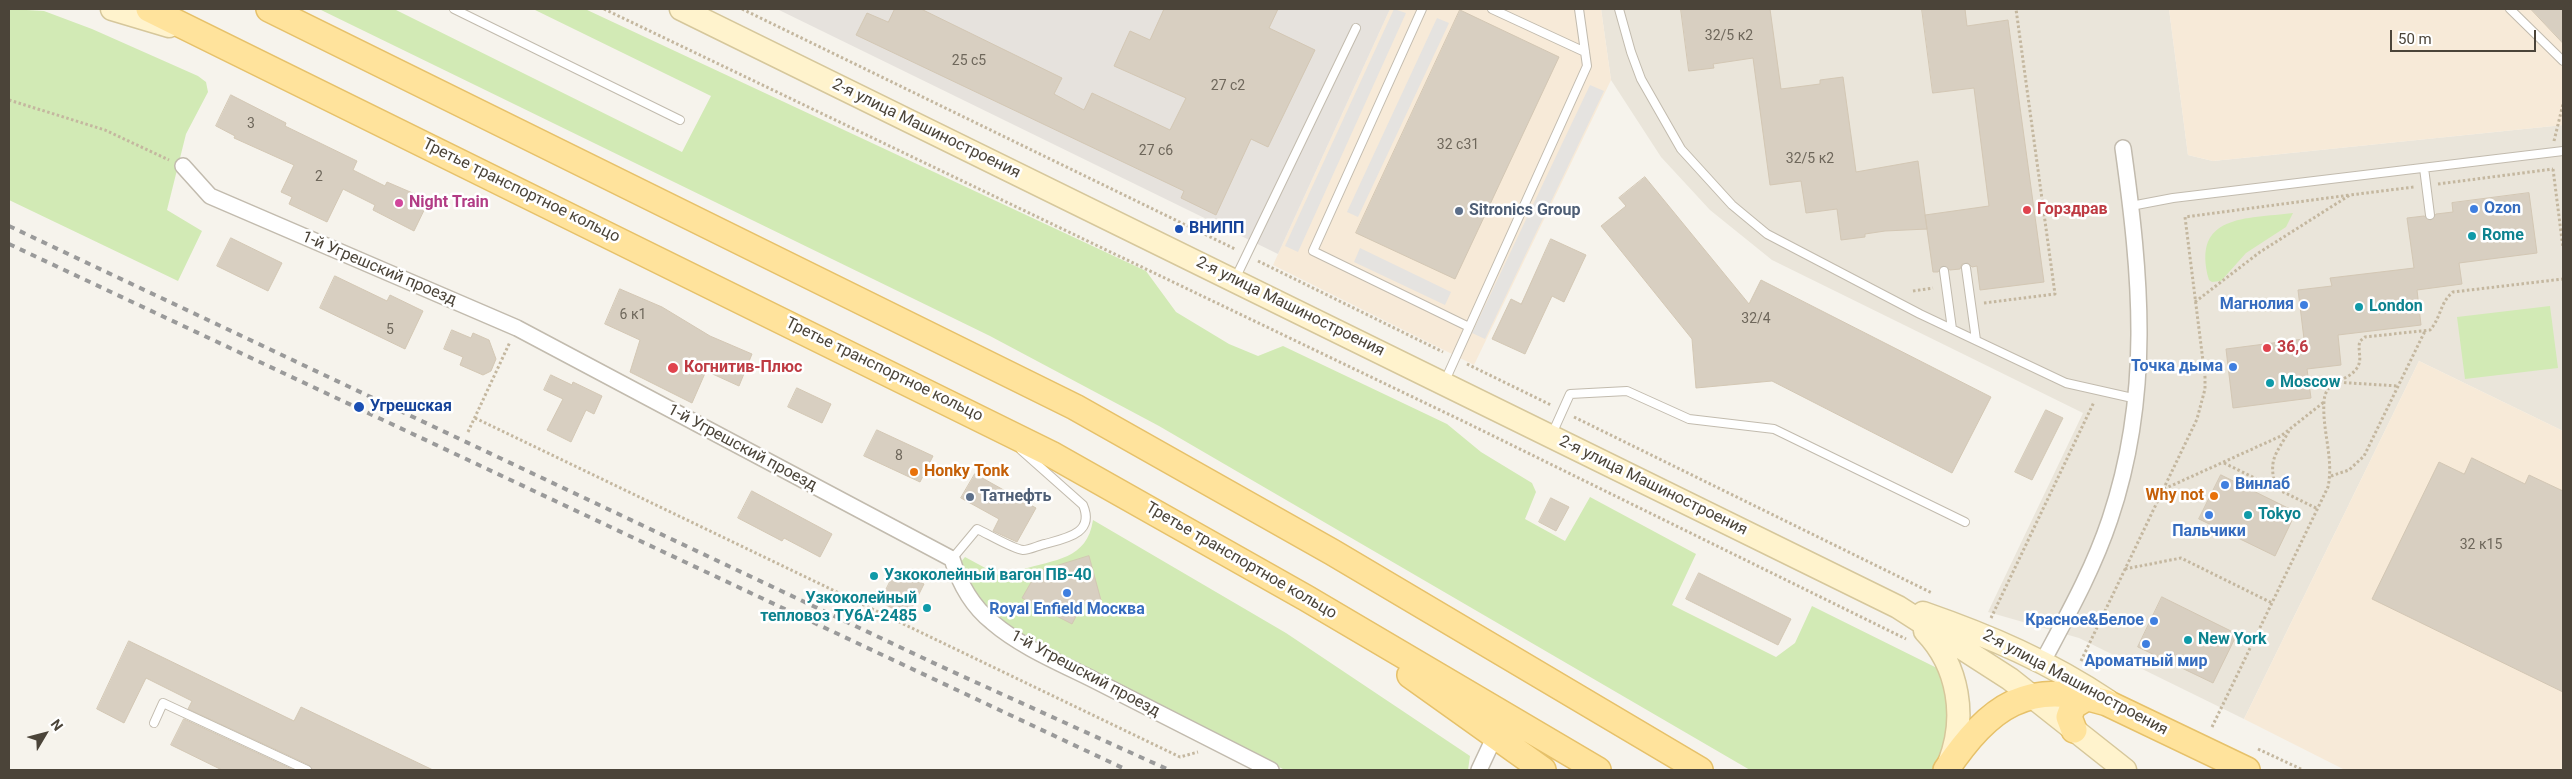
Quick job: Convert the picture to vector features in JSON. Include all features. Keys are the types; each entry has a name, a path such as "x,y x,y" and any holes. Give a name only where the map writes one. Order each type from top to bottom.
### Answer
{"main road":[{"path":"112,9 171,26 232,50"},
{"name":"Третье транспортное кольцо","path":"149,9 984,420 1113,488 1306,598 1598,770"},
{"path":"269,9 1075,407 1341,557 1700,770"},
{"name":"2-я улица Машиностроения","path":"682,9 1444,382 1898,607 2032,696 2125,770"},
{"path":"1306,598 1494,738 1543,770"},
{"path":"1898,607 1932,638 1947,662 1954,681 1958,699 1957,736 1946,770"},
{"name":"2-я улица Машиностроения","path":"1898,607 1922,613 1986,635 2086,686 2120,708 2247,770"},
{"path":"1946,770 1979,726 2004,709 2032,696 2048,693 2088,697 2120,708"},
{"path":"2074,730 2068,717 2074,706 2088,697"}],"street":[{"path":"2042,663 2089,573 2110,518 2129,450 2137,399 2141,340 2140,295 2123,148"},
{"name":"1-й Угрешский проезд","path":"183,166 210,196 516,328 952,559 957,575 978,609 999,627 1057,662 1271,770"},
{"path":"1478,770 1494,738"}],"lane":[{"path":"454,9 680,120"},
{"path":"1422,9 1313,251 1469,327"},
{"path":"1492,9 1503,11 1585,52"},
{"path":"1444,382 1587,66 1579,9"},
{"path":"1619,9 1631,52 1658,112 1681,149 1732,205 1767,234 1802,254 1952,329 2066,383 2137,399"},
{"path":"2510,9 2563,61"},
{"path":"1234,280 1356,28"},
{"path":"2131,206 2173,198 2563,151"},
{"path":"2424,168 2430,215"},
{"path":"1966,268 1976,340"},
{"path":"1944,271 1952,329"},
{"path":"1551,435 1570,394 1627,391 1690,419 1774,428 1965,522"},
{"path":"952,559 977,529 1022,550 1069,537 1079,531 1085,524 1087,515 1083,505 1075,496 984,420"},
{"path":"154,724 163,703 307,770"}],"path":[{"path":"604,9 1469,424 1827,600"},
{"path":"742,9 1936,594"},
{"path":"1971,305 2055,294 2016,9"},
{"path":"9,100 105,130 183,166"},
{"path":"2557,128 2563,104"},
{"path":"2552,152 2563,248"},
{"path":"2079,664 2197,419 2206,389 2185,217 2554,169"},
{"path":"2194,302 2260,252 2350,195"},
{"path":"2212,727 2328,487 2331,476 2324,402 2326,391 2333,382 2352,373 2357,368 2360,361 2358,345 2362,339 2430,330 2436,323 2443,302 2453,292 2563,279"},
{"path":"2331,476 2349,470 2364,456 2426,330"},
{"path":"468,432 506,350"},
{"path":"2333,382 2398,386"},
{"path":"1997,625 1989,621 2099,390"},
{"path":"2163,489 2290,431 2324,402"},
{"path":"475,418 1180,758 1201,752"},
{"path":"2276,489 2271,470 2273,458 2290,431"},
{"path":"2223,463 2318,509"},
{"path":"2125,569 2181,558 2272,603"}],"shaded area":[{"path":"777,9 1390,9 1278,254"},
{"path":"1390,9 1601,9 1611,80 1474,365 1273,265"},
{"path":"1394,9 1406,13 1298,252 1285,246"},
{"path":"1601,9 2169,9 2188,155 2213,161 2563,125 2563,431 2419,361 2244,719 2079,638 1988,612 2083,413 1772,260 1710,210 1661,157 1611,80"},
{"path":"2169,9 2563,9 2563,125 2213,161 2188,155"},
{"path":"1437,18 1449,23 1358,217 1347,212"},
{"path":"1590,85 1604,91 1485,339 1472,333"},
{"path":"1360,248 1451,292 1445,305 1354,262"},
{"path":"2419,361 2563,431 2563,770 2345,770 2244,719"}],"green space":[{"path":"9,9 44,11 92,29 198,76 206,82 208,92 186,134 167,210 202,231 178,281 9,200"},
{"path":"319,9 394,9 682,152 711,96 533,9 585,9 1146,271 1176,312 1229,344 1258,356 1283,346 1447,424 1481,452 1532,483 1536,492 1525,519 1565,541 1590,497 1696,554 1672,605 1776,657 1795,643 1812,606 1939,669 1948,692 1948,715 1947,728 1938,762 1933,770 1750,770 1159,426 990,336"},
{"path":"2293,213 2286,227 2246,253 2221,281 2212,282 2209,280 2206,258 2208,243 2215,231 2241,219"},
{"path":"2550,306 2558,368 2465,379 2457,317"},
{"path":"1093,520 1286,633 1470,756 1468,770 1285,770 1056,655 1013,630 981,604 959,564 965,557 1013,583 1021,570 1057,560 1077,550 1090,533"}],"building":[{"path":"895,9 921,9 1062,78 1054,94 1084,110 1092,93 1170,130 1186,98 1114,66 1130,31 1150,40 1164,9 1278,9 1269,28 1315,50 1268,147 1251,139 1216,215 1181,198 1184,191 856,35 867,13 888,22"},
{"path":"1681,9 1770,9 1781,89 1820,84 1820,80 1843,77 1856,172 1918,161 1927,229 1885,231 1865,234 1865,237 1841,240 1837,209 1806,213 1801,181 1770,185 1753,58 1713,64 1714,68 1689,71"},
{"path":"1922,9 1965,9 1967,26 2008,20 2044,282 1980,290 1977,266 1972,267 1968,263 1962,264 1960,269 1950,270 1943,266 1938,272 1933,272 1925,215 1989,206 1974,88 1933,93"},
{"path":"2531,9 2563,9 2563,43"},
{"path":"1460,10 1559,57 1455,279 1356,233"},
{"path":"231,95 286,123 285,126 357,161 353,170 385,186 387,182 429,200 414,231 373,210 375,205 343,189 327,222 289,204 292,197 281,192 294,165 234,138 235,136 216,126"},
{"path":"1645,177 1749,304 1761,280 1991,397 1952,473 1772,381 1696,388 1692,339 1601,226 1626,206 1619,198"},
{"path":"2529,193 2537,253 2459,263 2462,284 2417,290 2421,325 2338,335 2341,365 2307,369 2311,398 2233,408 2226,349 2304,339 2298,290 2332,286 2330,278 2414,268 2407,218 2424,216 2431,220 2436,214 2453,212 2452,203"},
{"path":"231,238 282,263 268,291 217,266"},
{"path":"1551,239 1586,255 1564,302 1552,296 1525,354 1492,339 1511,299 1521,304"},
{"path":"335,276 387,301 390,295 423,311 405,349 320,308"},
{"path":"620,289 662,307 710,336 752,354 739,386 706,371 692,403 630,372 640,340 605,324"},
{"path":"452,330 471,338 473,333 489,340 496,359 491,371 483,375 460,365 463,357 444,349"},
{"path":"551,375 572,385 573,382 602,396 594,414 586,410 571,442 547,430 563,399 544,390"},
{"path":"797,388 831,404 822,423 788,407"},
{"path":"2046,410 2063,418 2032,480 2015,472"},
{"path":"877,430 933,456 920,482 864,456"},
{"path":"2472,458 2525,484 2529,475 2563,491 2563,692 2372,599 2439,462 2464,474"},
{"path":"975,474 1036,508 1017,542 993,531 999,519 961,498"},
{"name":"Tokyo","path":"2221,475 2296,512 2275,556 2199,519"},
{"path":"752,491 832,534 820,557 784,538 782,541 738,518"},
{"path":"1551,498 1569,507 1556,531 1539,522"},
{"path":"1089,556 1105,615 1083,603 1072,624 1022,598 1037,572"},
{"path":"896,570 924,584 908,616 880,602"},
{"path":"1699,573 1791,619 1778,645 1686,599"},
{"name":"New York","path":"2162,597 2237,634 2213,683 2138,647"},
{"path":"129,641 294,721 301,707 433,770 313,770 309,765 188,709 192,701 146,678 124,723 97,709"},
{"path":"184,719 294,770 222,770 171,745"}],"railway":[{"path":"9,226 940,666 1169,770"},
{"path":"9,244 1127,770"}],"place":[{"name":"Night Train","path":"399,203"},
{"name":"Ozon","path":"2474,209"},
{"name":"Горздрав","path":"2027,210"},
{"name":"Sitronics Group","path":"1459,211"},
{"name":"ВНИПП","path":"1179,229"},
{"name":"Rome","path":"2472,236"},
{"name":"Магнолия","path":"2304,305"},
{"name":"London","path":"2359,307"},
{"name":"36,6","path":"2267,348"},
{"name":"Точка дыма","path":"2233,367"},
{"name":"Когнитив-Плюс","path":"673,368"},
{"name":"Moscow","path":"2270,383"},
{"name":"Угрешская","path":"359,407"},
{"name":"Honky Tonk","path":"914,472"},
{"name":"Винлаб","path":"2225,485"},
{"name":"Why not","path":"2214,496"},
{"name":"Татнефть","path":"970,497"},
{"name":"Пальчики","path":"2209,515"},
{"name":"Tokyo","path":"2248,515"},
{"name":"Узкоколейный вагон ПВ-40","path":"874,576"},
{"name":"Royal Enfield Москва","path":"1067,593"},
{"name":"Узкоколейный тепловоз ТУ6А-2485","path":"927,608"},
{"name":"Красное&Белое","path":"2154,621"},
{"name":"New York","path":"2188,640"},
{"name":"Ароматный мир","path":"2146,644"}]}
